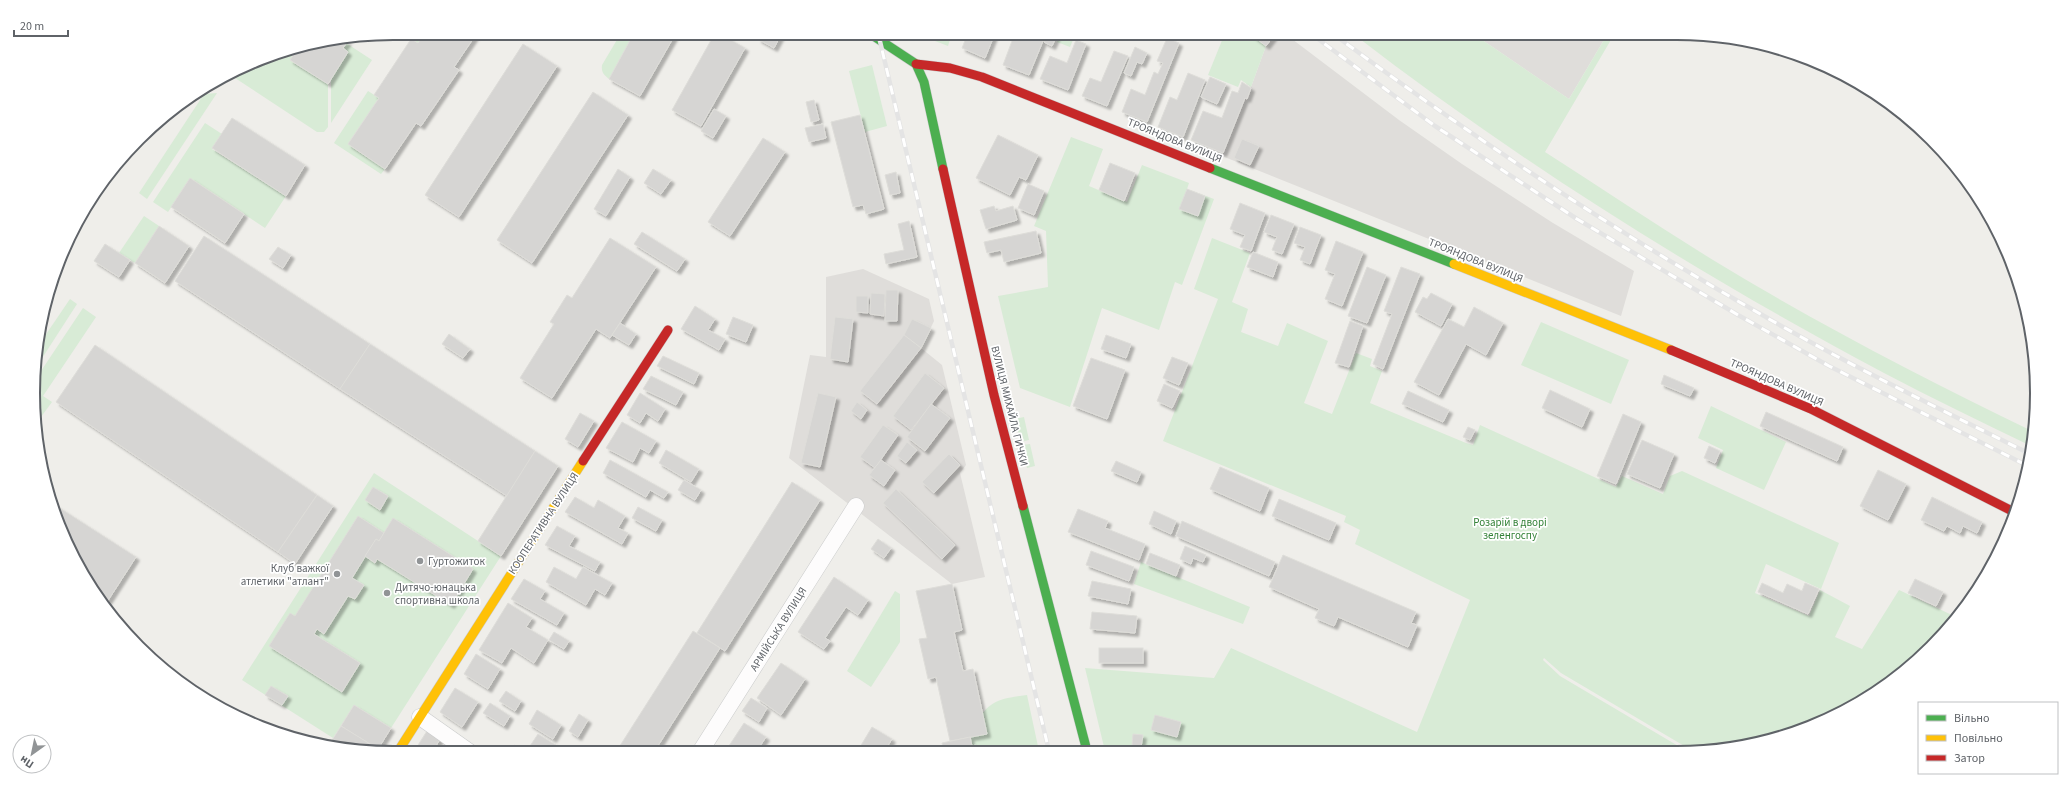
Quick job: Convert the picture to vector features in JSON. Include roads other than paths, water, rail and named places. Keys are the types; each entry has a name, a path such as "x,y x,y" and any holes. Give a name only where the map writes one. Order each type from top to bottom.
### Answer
{"street":[{"path":"881,40 916,64"},
{"name":"ТРОЯНДОВА ВУЛИЦЯ","path":"916,64 950,68 982,77 1716,368 1811,409 2010,510"},
{"name":"ВУЛИЦЯ МИХАЙЛА ГИЧКИ","path":"916,64 924,82 994,395 1086,746"},
{"name":"КООПЕРАТИВНА ВУЛИЦЯ","path":"401,746 668,330"},
{"name":"АРМІЙСЬКА ВУЛИЦЯ","path":"704,746 856,506"},
{"path":"420,717 461,746"}],"railway":[{"path":"880,40 1048,746"},
{"path":"1319,40 1435,126 1577,219 1738,315 1829,366 2023,463"},
{"path":"1342,40 1498,151 1668,260 1815,345 2025,451"}],"place":[{"name":"Гуртожиток","path":"420,561"},
{"name":"Клуб важкої атлетики \"атлант\"","path":"337,574"},
{"name":"Дитячо-юнацька спортивна школа","path":"387,593"}],"park label":[{"name":"Розарій в дворі зеленгоспу","path":"1510,528"}]}
